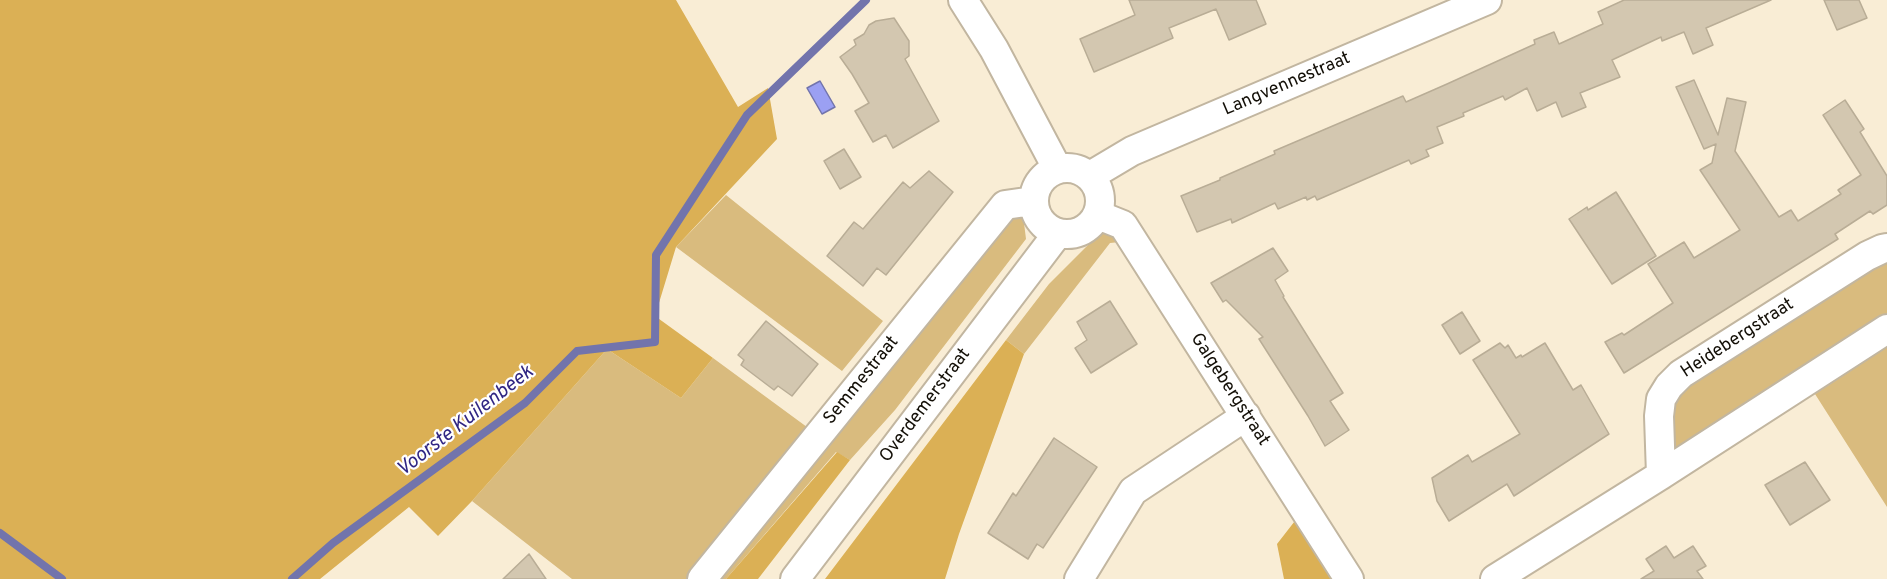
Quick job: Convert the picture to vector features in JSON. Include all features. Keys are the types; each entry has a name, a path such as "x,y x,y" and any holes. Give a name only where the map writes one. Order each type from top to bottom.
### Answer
{"street":[{"path":"963,0 994,49 1057,168"},
{"name":"Langvennestraat","path":"1090,176 1132,151 1486,0"},
{"path":"1069,167 1090,176 1098,188 1101,201 1098,215 1091,225 1081,232 1070,235 1048,229 1040,222 1033,201 1036,188 1045,176 1057,168 1069,167"},
{"name":"Semmestraat","path":"702,579 1005,205 1033,201"},
{"name":"Galgebergstraat","path":"1098,215 1123,225 1349,579"},
{"name":"Overdemerstraat","path":"795,579 1058,233"},
{"name":"Heidebergstraat","path":"1661,475 1659,416 1661,399 1669,386 1681,374 1867,256 1887,249"},
{"path":"1495,579 1887,329"},
{"path":"1078,579 1132,491 1246,416"}],"shaded area":[{"path":"0,0 676,0 738,107 768,88 777,139 676,247 655,316 713,358 681,398 607,349 438,536 409,507 320,579 0,579"},
{"path":"726,195 883,321 842,371 676,247"},
{"path":"1010,215 1023,215 1026,239 895,410 850,460 836,452 726,579 713,579"},
{"path":"1106,232 1114,235 1120,242 1110,243 1024,354 1006,340 1049,284 1099,234"},
{"path":"1887,259 1887,320 1678,449 1674,447 1667,417 1680,389"},
{"path":"1006,340 1024,354 945,579 825,579"},
{"path":"1887,347 1887,507 1815,394"},
{"path":"607,349 681,398 713,358 811,430 687,579 572,579 472,501"},
{"path":"837,452 850,460 758,579 726,579"},
{"path":"1298,517 1334,579 1284,579 1277,544"}],"water":[{"path":"820,81 835,107 822,114 807,88"}],"building":[{"path":"1129,0 1256,0 1266,24 1229,40 1216,9 1169,28 1173,38 1094,72 1080,39 1135,15"},
{"path":"1624,0 1771,0 1706,28 1713,45 1693,54 1684,32 1662,41 1661,37 1612,60 1620,77 1580,93 1586,107 1562,117 1556,102 1537,111 1527,88 1505,100 1503,96 1463,113 1464,116 1437,127 1443,143 1426,150 1429,156 1411,164 1409,160 1317,200 1315,196 1307,200 1306,197 1278,209 1275,203 1232,223 1231,219 1197,232 1181,196 1275,154 1274,151 1403,96 1406,102 1447,84 1535,44 1534,40 1554,32 1559,44 1603,24 1598,12"},
{"path":"1824,0 1859,0 1867,18 1837,30"},
{"path":"894,18 909,41 909,56 905,59 939,121 893,148 886,135 873,142 855,111 869,103 840,57 856,45 854,40 864,34 869,25 876,21"},
{"path":"1694,80 1718,135 1727,98 1746,102 1735,151 1779,217 1791,210 1798,221 1841,194 1838,190 1861,175 1823,115 1845,100 1864,129 1860,132 1887,176 1887,205 1873,214 1870,211 1835,234 1838,239 1624,373 1605,342 1622,333 1624,335 1673,303 1648,264 1684,242 1694,258 1740,230 1700,170 1712,163 1716,144 1704,149 1676,87"},
{"path":"844,149 861,177 840,189 824,161"},
{"path":"929,171 953,192 886,275 877,268 863,286 827,256 854,222 863,229 903,182 910,188"},
{"path":"1616,192 1656,256 1612,284 1569,219"},
{"path":"1273,248 1288,271 1275,280 1283,297 1343,393 1330,401 1349,430 1325,446 1259,339 1263,337 1226,300 1223,302 1211,283"},
{"path":"1110,301 1137,344 1091,373 1075,348 1087,340 1077,322"},
{"path":"1462,312 1480,341 1460,354 1442,325"},
{"path":"766,321 818,364 792,396 778,386 774,390 741,365 744,360 738,355"},
{"path":"1500,343 1505,348 1508,345 1516,358 1521,355 1522,357 1545,343 1573,390 1581,385 1609,434 1514,496 1507,484 1449,521 1437,501 1432,478 1468,455 1472,462 1520,434 1473,360"},
{"path":"1054,438 1097,467 1043,548 1037,544 1028,559 988,533 1013,493 1016,496"},
{"path":"1805,462 1830,500 1790,525 1765,485"},
{"path":"1666,546 1674,558 1693,546 1706,566 1697,571 1703,579 1641,579 1654,571 1646,559"},
{"path":"529,554 546,579 503,579"}],"waterway":[{"name":"Voorste Kuilenbeek","path":"292,579 333,543 525,403 577,351 655,342 656,255 747,115 866,0"},
{"name":"Voorste Kuilenbeek","path":"0,533 62,579"}]}
